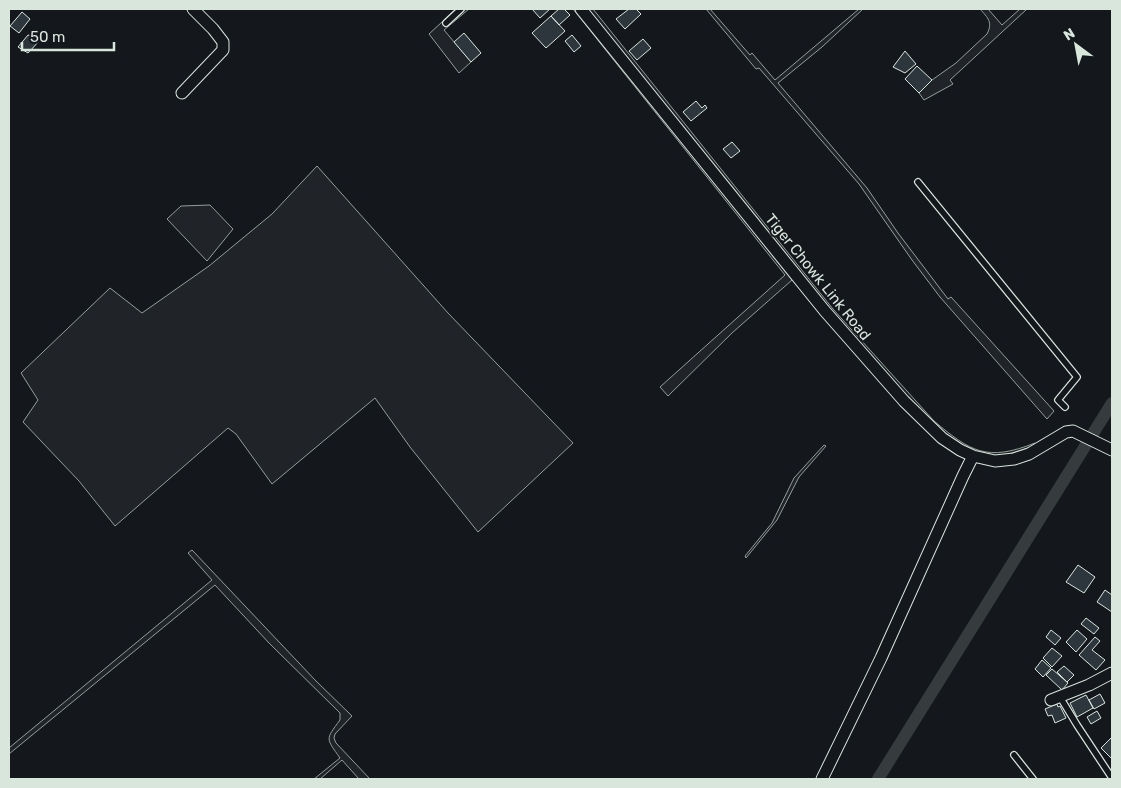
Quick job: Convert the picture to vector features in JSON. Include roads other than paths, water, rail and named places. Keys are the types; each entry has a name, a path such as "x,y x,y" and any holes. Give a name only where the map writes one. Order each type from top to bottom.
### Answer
{"street":[{"path":"182,93 223,50 224,42 193,9"},
{"name":"Tiger Chowk Link Road","path":"582,9 824,310 904,401 942,438 973,456 995,461 1014,459 1029,454 1066,432 1073,431 1112,449"},
{"path":"822,779 881,658 973,456"},
{"path":"1056,698 1112,673"}],"lane":[{"path":"446,23 461,9"},
{"path":"918,182 1077,377 1058,400 1065,407"},
{"path":"1056,698 1077,725 1112,778"},
{"path":"1014,755 1033,779"}],"waterway":[{"path":"878,779 1112,403"}]}
